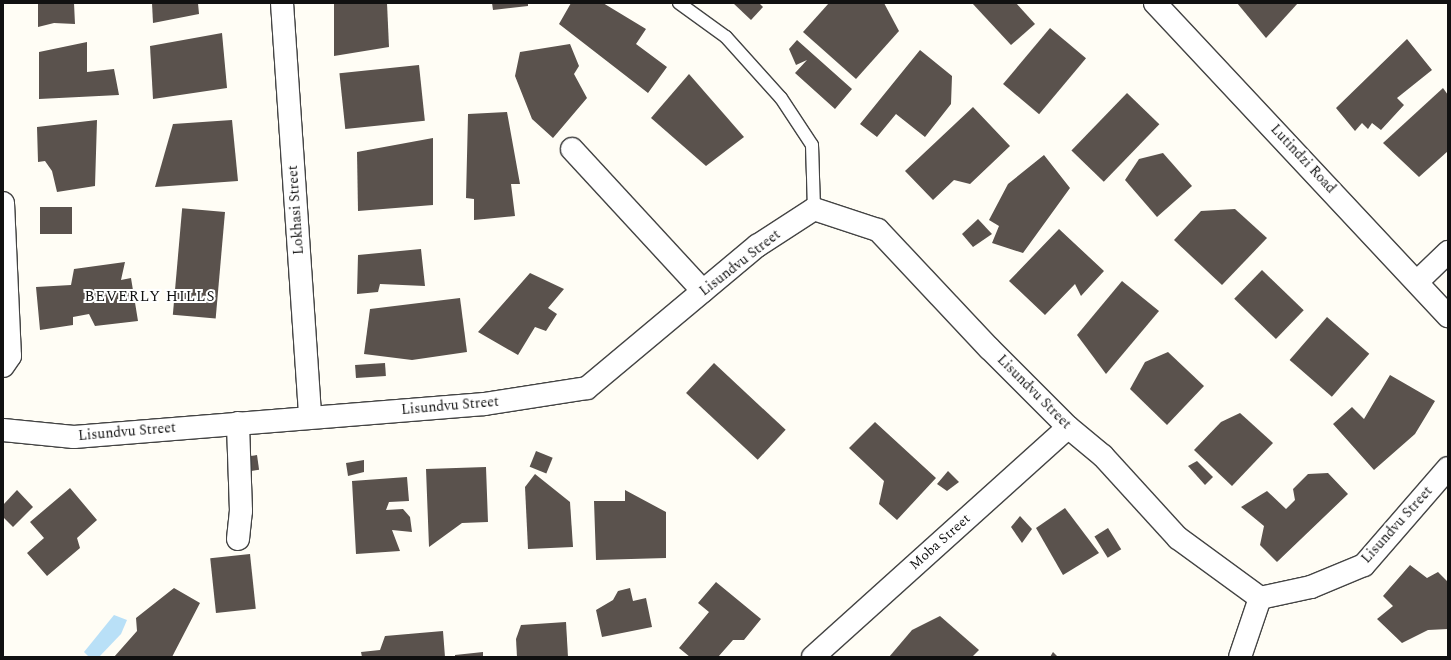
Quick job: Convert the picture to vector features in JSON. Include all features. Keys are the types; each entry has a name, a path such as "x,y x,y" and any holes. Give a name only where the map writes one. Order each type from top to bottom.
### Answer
{"street":[{"name":"Lokhasi Street","path":"282,3 310,417"},
{"name":"Lutindzi Road","path":"1155,3 1418,280 1448,316"},
{"path":"572,149 703,291"},
{"path":"3,203 10,356 3,366"},
{"name":"Lisundvu Street","path":"3,430 74,437 485,404 587,388 757,246 814,209 878,230 1068,427 1103,456 1178,538 1260,598 1311,588 1364,565 1448,468"},
{"path":"1418,280 1448,252"},
{"path":"238,423 241,490 238,539"},
{"name":"Moba Street","path":"813,657 1068,427"},
{"path":"1240,657 1260,598"}],"lane":[{"path":"679,3 726,37 781,98 812,145 814,209"}],"water":[{"path":"114,615 127,620 121,634 99,657 89,657 84,652"}],"building":[{"path":"38,3 74,3 75,24 54,23 38,27"},
{"path":"152,3 198,3 199,14 153,23"},
{"path":"334,3 387,3 389,47 334,56"},
{"path":"492,3 528,3 528,6 493,10"},
{"path":"571,3 603,3 646,29 636,44 667,67 648,93 559,24"},
{"path":"733,3 759,3 763,7 751,20"},
{"path":"829,3 884,3 899,31 856,79 803,32"},
{"path":"972,3 1016,3 1035,24 1011,45"},
{"path":"1237,3 1298,3 1266,38"},
{"path":"1050,28 1086,58 1039,114 1003,84"},
{"path":"222,33 227,88 153,99 150,46"},
{"path":"1407,39 1432,70 1397,98 1404,105 1381,130 1372,123 1368,129 1362,123 1355,131 1336,108"},
{"path":"797,40 852,89 835,109 795,73 807,60 796,65 789,49"},
{"path":"87,42 87,72 114,69 119,95 39,99 39,52"},
{"path":"570,44 579,66 574,74 587,98 553,138 532,119 515,76 520,52"},
{"path":"920,50 952,76 951,104 925,137 896,114 877,137 860,124"},
{"path":"419,65 425,121 345,129 339,73"},
{"path":"689,74 744,137 706,166 651,118"},
{"path":"1443,88 1448,95 1448,151 1419,177 1383,143"},
{"path":"1127,93 1159,124 1104,182 1071,151"},
{"path":"973,107 1010,146 970,184 954,180 933,200 905,171"},
{"path":"507,112 520,184 511,184 515,216 474,220 474,199 466,198 468,114"},
{"path":"97,120 95,186 57,192 52,171 45,161 38,162 37,127"},
{"path":"232,120 238,181 155,187 173,124"},
{"path":"433,138 433,205 358,211 357,152"},
{"path":"1163,153 1192,186 1157,217 1125,180 1139,159"},
{"path":"1044,155 1070,188 1023,253 992,243 999,226 989,220 1008,184"},
{"path":"40,207 72,207 72,234 40,234"},
{"path":"182,208 225,212 216,319 173,315"},
{"path":"1235,209 1267,238 1222,285 1174,240 1201,211"},
{"path":"978,219 992,234 973,247 962,234"},
{"path":"1059,229 1104,271 1081,296 1075,284 1045,315 1009,281"},
{"path":"421,249 425,286 380,284 378,292 357,294 358,255"},
{"path":"125,262 121,280 131,278 138,321 95,326 89,314 73,317 73,325 40,330 36,287 71,285 74,269"},
{"path":"1262,270 1304,310 1276,339 1234,299"},
{"path":"530,273 564,289 548,308 557,314 546,331 535,327 518,355 478,332"},
{"path":"1122,281 1159,311 1106,374 1077,335"},
{"path":"460,298 467,352 412,360 364,354 370,309"},
{"path":"1327,317 1369,354 1332,397 1290,360"},
{"path":"1168,352 1204,386 1167,425 1130,389 1145,362"},
{"path":"385,363 386,376 356,378 355,365"},
{"path":"714,363 786,430 758,460 686,393"},
{"path":"1390,375 1435,401 1415,434 1374,470 1333,424 1352,407 1364,419"},
{"path":"1240,413 1273,443 1232,486 1194,450 1221,422"},
{"path":"875,422 936,478 897,520 879,504 884,481 849,448"},
{"path":"536,451 553,458 546,474 530,467"},
{"path":"257,455 259,470 249,471 247,456"},
{"path":"364,460 364,472 348,476 346,463"},
{"path":"1197,461 1213,477 1205,485 1188,466"},
{"path":"486,467 488,522 462,523 429,547 426,469"},
{"path":"948,471 959,482 947,491 937,484"},
{"path":"1328,473 1348,494 1277,562 1260,545 1264,526 1241,507 1267,491 1286,509 1295,500 1293,489 1308,474"},
{"path":"535,474 570,502 573,547 528,549 525,487"},
{"path":"407,477 409,501 389,502 386,510 403,509 410,517 412,532 392,530 400,551 356,554 352,481"},
{"path":"70,488 97,520 77,538 80,548 47,576 27,553 44,538 30,522"},
{"path":"17,490 33,507 13,527 3,517 3,505"},
{"path":"625,490 666,512 666,558 596,560 594,501 625,501"},
{"path":"1065,508 1099,553 1063,575 1036,528"},
{"path":"1020,516 1032,529 1022,543 1011,527"},
{"path":"1108,528 1121,549 1108,558 1094,536"},
{"path":"250,554 256,609 216,613 210,558"},
{"path":"1410,565 1427,578 1438,572 1448,582 1448,629 1428,630 1402,643 1377,619 1393,606 1383,596"},
{"path":"716,582 761,619 744,640 733,640 718,657 690,657 679,648 709,612 698,603"},
{"path":"174,588 200,603 172,657 114,657 137,631 136,618"},
{"path":"630,588 633,601 646,598 652,627 602,637 596,610 613,600 618,591"},
{"path":"940,616 979,650 972,657 889,657 912,630"},
{"path":"566,622 568,657 517,657 516,639 521,625"},
{"path":"443,631 445,657 362,657 361,652 380,650 385,636"},
{"path":"483,652 483,657 455,657 455,655"},
{"path":"1053,652 1058,657 1050,657"}],"district":[{"name":"BEVERLY HILLS","path":"150,297"}]}
